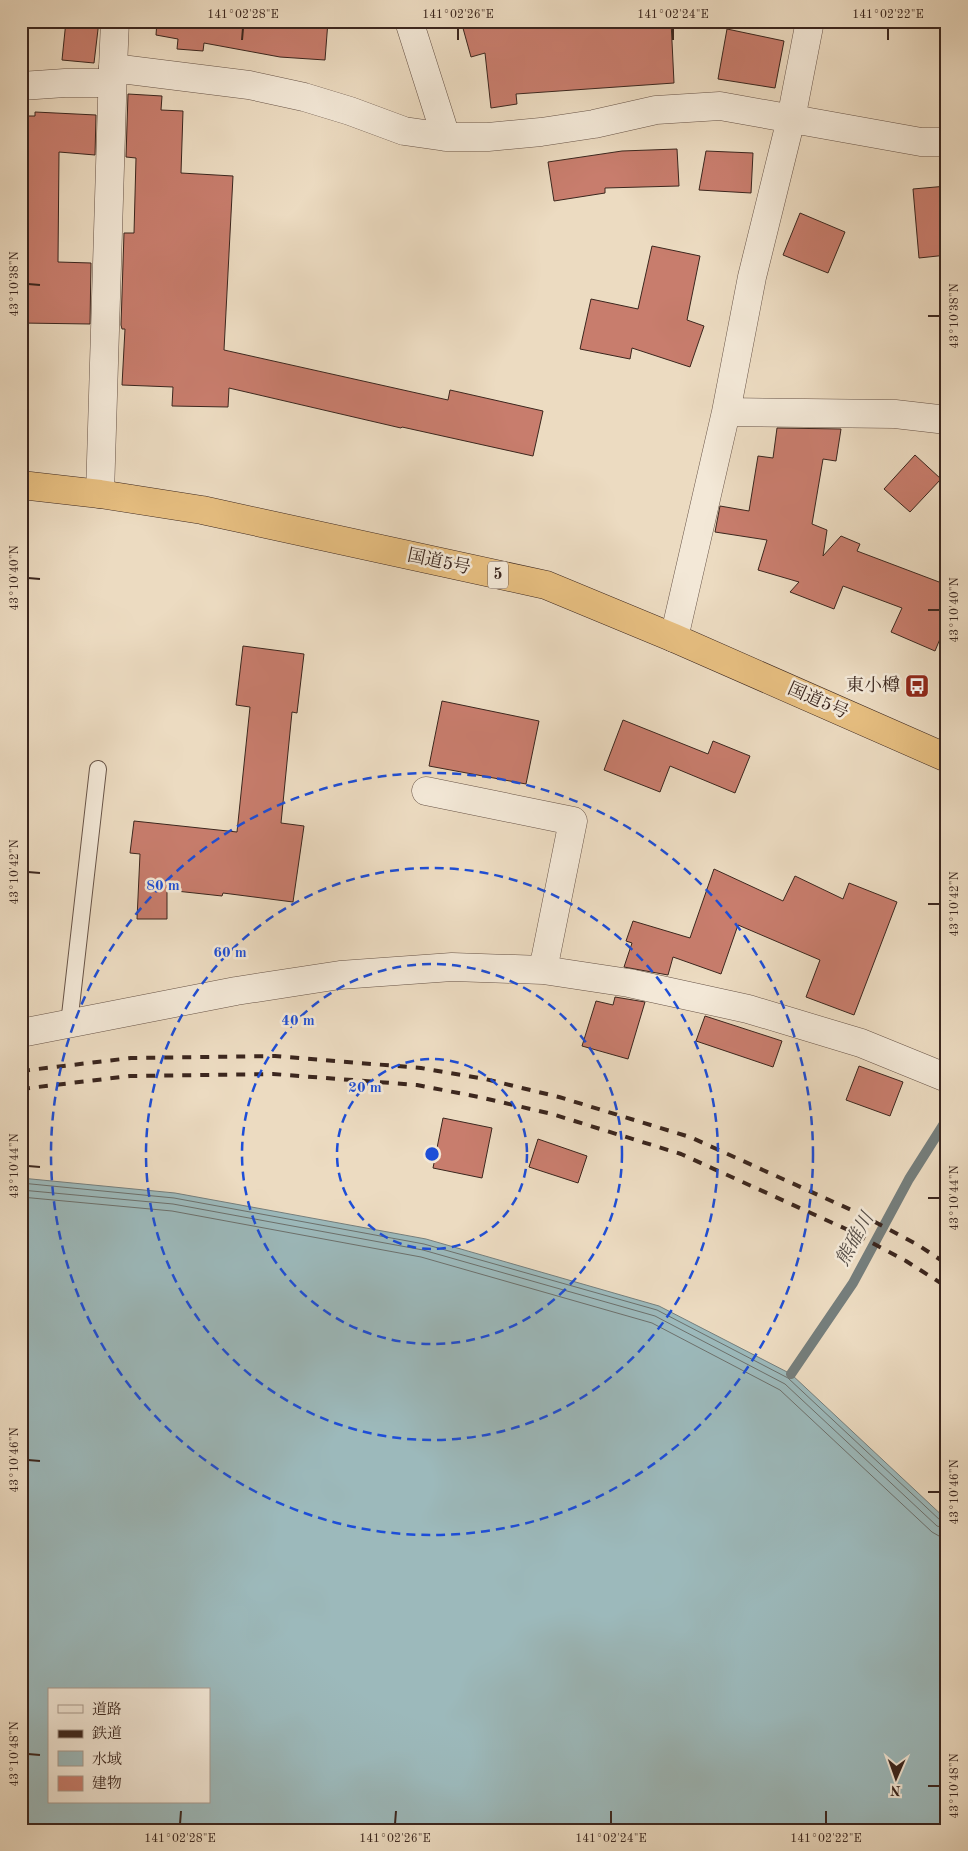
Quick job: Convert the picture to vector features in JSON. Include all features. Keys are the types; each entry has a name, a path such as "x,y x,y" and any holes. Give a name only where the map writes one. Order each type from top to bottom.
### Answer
{"highway":[{"name":"国道5号","path":"21,485 100,494 202,510 546,585 674,638 947,758"}],"street":[{"path":"100,494 115,21"},
{"path":"409,21 446,138"},
{"path":"674,638 726,412 752,277 791,119 810,21"},
{"path":"21,86 65,83 112,76 249,84 304,96 404,131 446,138 488,137 541,132 594,124 656,110 720,106 921,142 947,142"},
{"path":"726,412 895,414 947,420"},
{"path":"426,791 573,821 543,970"},
{"path":"21,1034 236,991 340,975 452,967 543,970 629,983 748,1009 861,1043 947,1078"}],"lane":[{"path":"69,1024 98,769"}],"water":[{"path":"21,1178 175,1193 426,1239 659,1306 791,1374 947,1520 947,1830 21,1830"}],"building":[{"path":"66,21 99,21 94,63 62,60"},
{"path":"157,21 328,21 325,60 280,57 204,43 203,51 177,49 178,39 156,35"},
{"path":"461,21 671,21 674,83 516,94 517,104 491,108 485,53 471,57"},
{"path":"727,29 784,41 775,88 718,79"},
{"path":"128,94 162,96 161,110 183,111 181,173 233,176 224,350 448,400 450,390 543,411 533,456 229,388 228,407 172,406 173,387 122,385 125,329 122,329 121,325 124,233 134,233 136,158 126,157"},
{"path":"35,112 96,115 95,155 59,152 58,262 91,263 90,324 21,323 21,116 35,116"},
{"path":"677,149 679,186 605,188 605,193 554,201 548,162 622,151"},
{"path":"706,151 753,153 751,193 699,190"},
{"path":"947,186 947,255 919,258 913,189"},
{"path":"800,213 845,232 828,273 783,255"},
{"path":"652,246 700,256 687,320 704,326 690,367 632,348 630,359 580,349 591,299 638,309"},
{"path":"777,428 841,429 836,461 823,459 812,524 827,530 823,556 841,536 860,544 857,551 947,585 947,622 935,651 891,632 902,608 843,586 834,609 790,592 799,582 758,570 767,540 715,532 720,506 749,511 758,456 773,458"},
{"path":"915,455 941,479 910,512 884,489"},
{"path":"243,646 304,654 297,713 292,712 281,823 304,826 293,902 223,893 222,896 167,890 167,919 137,919 140,854 130,853 134,821 237,832 250,707 236,705"},
{"path":"442,701 539,721 526,784 429,766"},
{"path":"623,720 708,754 713,741 750,756 735,793 670,766 660,792 604,770"},
{"path":"714,869 783,901 795,876 843,899 849,883 897,902 854,1015 806,997 820,960 738,925 721,974 673,957 668,975 624,967 632,943 626,941 633,921 690,938"},
{"path":"615,997 645,1002 628,1059 582,1046 596,1001 613,1005"},
{"path":"705,1016 782,1041 773,1067 696,1041"},
{"path":"859,1066 903,1082 890,1116 846,1100"},
{"path":"443,1118 492,1128 482,1178 433,1168"},
{"path":"538,1139 587,1156 578,1183 529,1167"}],"waterway":[{"name":"熊碓川","path":"791,1374 853,1283 909,1179 947,1119"}],"railway":[{"path":"21,1071 131,1058 275,1056 421,1068 485,1079 559,1097 690,1137 858,1213 918,1245 947,1264"},
{"path":"21,1089 130,1076 273,1074 417,1085 479,1097 552,1114 681,1154 846,1229 906,1261 947,1287"}],"place":[{"name":"東小樽","path":"917,686"}]}
